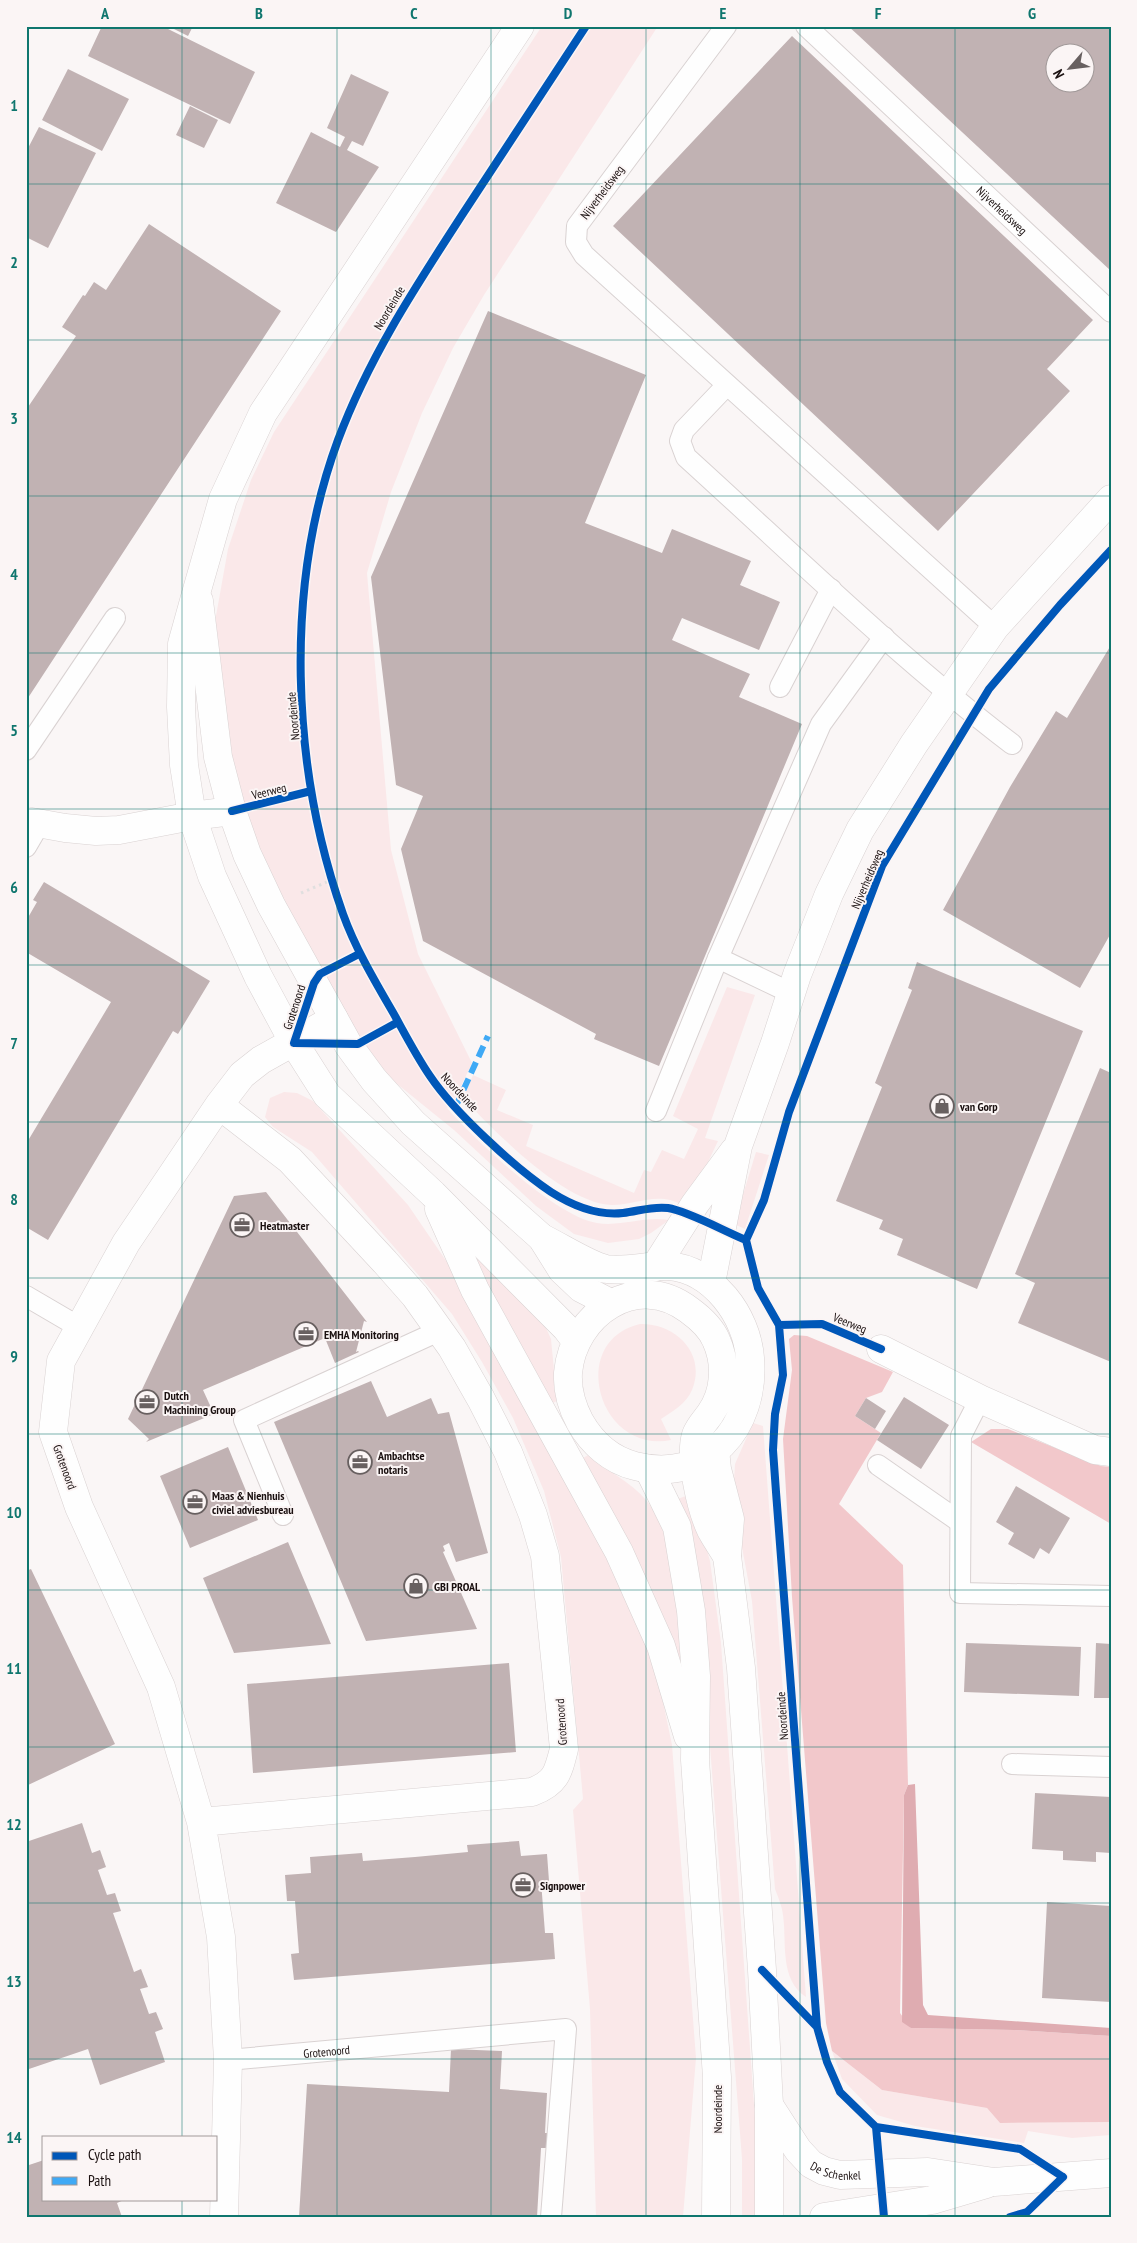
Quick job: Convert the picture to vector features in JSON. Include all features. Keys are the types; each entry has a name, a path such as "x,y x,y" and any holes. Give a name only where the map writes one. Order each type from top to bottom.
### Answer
{"main road":[{"path":"520,26 263,413 223,499 197,590 182,644 181,707 184,765 192,816 212,876 233,925 294,1043 327,1095 433,1194 566,1328 576,1341"},
{"path":"711,1283 738,1146 791,993 829,894 860,830 949,692 995,627 1111,499"},
{"path":"197,590 214,729 232,812 247,854 271,905 349,1046 374,1080 413,1123 542,1238 594,1265 608,1269 670,1266 692,1273 711,1283 734,1311 745,1331 750,1354 752,1381 747,1405 733,1432 705,1457 673,1470 649,1470 624,1463 604,1450 586,1433 574,1410 567,1384 569,1362 576,1341 594,1316 610,1303 640,1295 651,1294 667,1297 686,1307 706,1324 716,1341 723,1382 716,1403 696,1435 705,1457 711,1529 727,1556 742,1677 768,2106 769,2217"},
{"path":"33,822 65,828 112,830 192,816 232,812"},
{"name":"Grotenoord","path":"224,2217 228,2060 221,1937 202,1822 161,1687 79,1507 53,1432 61,1361 126,1243 219,1105 242,1075 261,1060 334,1019"},
{"name":"Grotenoord","path":"202,1822 532,1792 544,1787 558,1774 564,1749 545,1556 533,1515 508,1452 481,1399 439,1331 409,1289 290,1160 219,1105"},
{"path":"640,1295 655,1267 695,1204 738,1146"},
{"path":"433,1194 475,1290 619,1552 661,1646 694,1760"},
{"path":"542,1238 562,1270 581,1288 610,1303"},
{"path":"881,1348 980,1399 1095,1450 1111,1452"},
{"name":"Noordeinde","path":"649,1470 677,1527 692,1611 696,1676 694,1760 717,2077 716,2217"},
{"name":"De Schenkel","path":"768,2106 798,2150 811,2164 824,2171 840,2175 928,2172 994,2182"},
{"name":"De Schenkel","path":"824,2217 932,2200 994,2182 1111,2173"}],"lane":[{"name":"Nijverheidsweg","path":"726,26 577,226 576,242 584,255 995,627"},
{"name":"Nijverheidsweg","path":"806,26 1111,312"},
{"path":"727,385 684,430 680,441 686,457 884,637 973,714 1012,744"},
{"path":"780,687 832,589"},
{"path":"26,750 115,618"},
{"path":"656,1111 718,958 821,724 884,637"},
{"path":"26,847 33,822"},
{"path":"718,958 791,993"},
{"path":"26,1296 80,1327"},
{"path":"283,1515 244,1420 439,1331"},
{"path":"980,1399 961,1436 960,1593 1111,1596"},
{"path":"878,1465 960,1522"},
{"path":"1012,1764 1111,1767"},
{"name":"Grotenoord","path":"228,2060 566,2029 551,2217"}],"path":[{"path":"330,871 335,888"}],"shaded area":[{"path":"542,26 658,26 484,295 453,348 422,413 391,492 367,573 391,850 418,954 472,1063 453,1103 447,1108 476,1139 517,1175 560,1207 580,1218 606,1224 651,1219 669,1220 639,1239 608,1243 574,1234 536,1206 454,1130 370,1062 275,892 235,792 214,627 228,549 251,480 274,432"},
{"path":"727,987 755,995 705,1138 718,1141 701,1177 682,1205 673,1201 656,1199 612,1205 593,1201 573,1192 532,1164 511,1146 463,1098 473,1075 506,1090 497,1110 533,1125 526,1146 634,1193 644,1170 651,1172 662,1150 684,1159 698,1129 673,1116"},
{"path":"284,1092 297,1093 313,1101 408,1205 451,1268 629,1591 654,1659 672,1745 696,2058 683,2217 596,2217 590,2009 573,1810 583,1799 561,1557 544,1491 513,1418 482,1362 452,1314 312,1152 273,1127 265,1117 270,1098"},
{"path":"756,1152 769,1155 745,1229 734,1224"},
{"path":"480,1254 542,1319 551,1339 557,1401 550,1404 470,1260"},
{"path":"640,1324 653,1325 676,1335 685,1343 695,1364 696,1376 689,1395 679,1407 661,1419 671,1440 646,1440 625,1430 610,1414 601,1394 598,1372 604,1351 617,1334"},
{"path":"794,1335 807,1336 893,1372 882,1392 866,1398 855,1416 881,1433 839,1504 903,1565 908,1785 904,1795 900,2013 911,2028 1014,2030 1111,2036 1111,2122 1000,2123 987,2108 882,2090 832,2051 826,2023 792,1597 783,1439 792,1370 789,1339"},
{"path":"753,1423 763,1426 806,1997 797,1989 788,1971 782,1912 775,1889 752,1601 733,1499 735,1464"},
{"path":"991,1429 1008,1429 1101,1466 1111,1467 1111,1524 971,1442"},
{"path":"588,1455 640,1493 656,1515 670,1553 685,1656 674,1659 580,1460"},
{"path":"691,1494 710,1561 721,1643 761,2202 760,2217 742,2217 742,2159 703,1656 675,1500"},
{"path":"915,1784 923,2005 928,2015 1111,2028 1111,2036 1014,2030 911,2028 902,2022 904,1795 908,1785"},
{"path":"832,2051 882,2090 987,2108 1000,2123 1111,2122 1111,2135 1072,2138 1028,2131 1024,2143 915,2126 877,2115 842,2079"}],"building":[{"path":"102,26 162,26 255,72 230,124 88,56"},
{"path":"168,26 193,26 188,36"},
{"path":"848,26 1111,26 1111,271"},
{"path":"792,36 1093,320 1047,369 1070,391 938,531 613,226"},
{"path":"68,69 129,99 102,151 42,120"},
{"path":"351,74 389,92 363,146 352,141 347,150 379,167 336,232 276,203 311,132 340,147 345,137 327,128"},
{"path":"190,106 218,120 204,148 176,135"},
{"path":"39,127 96,153 48,248 26,237 26,152"},
{"path":"149,224 281,311 26,701 26,410 76,336 62,327 83,295 85,296 94,282 106,290"},
{"path":"488,311 646,375 585,523 662,553 672,529 751,561 740,585 780,602 759,650 682,618 672,640 750,674 739,697 802,724 659,1066 594,1039 596,1034 423,941 401,849 423,796 396,785 371,577"},
{"path":"1111,645 1111,933 1080,988 943,910 1010,787 1056,711 1067,718"},
{"path":"44,882 210,981 178,1034 173,1031 48,1240 26,1227 26,1144 111,1002 26,952 26,921 37,902 33,900"},
{"path":"917,962 1083,1031 977,1289 897,1255 903,1239 879,1229 883,1220 836,1201 882,1087 875,1083 912,990 908,988"},
{"path":"1100,1068 1111,1073 1111,1362 1018,1323 1035,1283 1015,1274"},
{"path":"266,1192 367,1322 364,1321 356,1352 359,1352 335,1363 325,1338 203,1390 214,1414 146,1442 149,1439 128,1419 234,1196"},
{"path":"371,1381 387,1417 431,1398 438,1414 449,1412 488,1553 456,1562 449,1543 443,1546 445,1551 443,1552 477,1629 366,1641 274,1422"},
{"path":"904,1397 949,1425 921,1469 877,1440"},
{"path":"866,1398 886,1411 875,1429 855,1416"},
{"path":"228,1447 258,1520 190,1548 160,1476"},
{"path":"1016,1486 1070,1518 1049,1554 1040,1548 1034,1559 1008,1544 1014,1533 996,1522"},
{"path":"288,1542 331,1644 234,1653 203,1578"},
{"path":"31,1569 115,1744 26,1786 26,1571"},
{"path":"966,1643 1081,1647 1079,1696 964,1692"},
{"path":"1096,1643 1111,1644 1111,1698 1094,1698"},
{"path":"509,1663 516,1752 253,1773 247,1684"},
{"path":"1035,1793 1111,1797 1111,1853 1096,1852 1096,1862 1063,1860 1063,1851 1032,1849"},
{"path":"82,1823 92,1853 100,1850 106,1867 98,1870 107,1895 115,1893 121,1911 113,1913 134,1972 141,1969 148,1987 140,1989 149,2014 156,2012 163,2029 155,2032 165,2062 100,2085 88,2049 26,2070 26,1882 29,1881 26,1873 26,1842"},
{"path":"519,1841 521,1856 547,1854 549,1881 541,1881 545,1933 553,1933 555,1959 294,1980 291,1954 299,1953 295,1901 287,1901 285,1875 311,1873 310,1857 362,1853 363,1861 468,1852 467,1845"},
{"path":"1047,1902 1111,1906 1111,2002 1042,1998"},
{"path":"451,2049 502,2051 500,2089 547,2093 545,2133 550,2133 549,2148 541,2148 537,2217 299,2217 307,2084 449,2092"},
{"path":"42,2161 42,2200 124,2200 117,2203 122,2217 26,2217 26,2166"}],"marked path":[{"path":"456,1106 488,1036"}],"cycle path":[{"path":"586,26 411,295 379,351 350,409 338,440 321,496 309,555 302,615 301,677 304,738 313,798 326,857 348,927 367,966 416,1054 430,1076 454,1106 520,1169 536,1182 568,1202 586,1209 613,1214 651,1208 668,1208 696,1217 746,1240"},
{"path":"746,1240 764,1200 789,1112 882,866 989,689 1060,605 1111,550"},
{"name":"Veerweg","path":"232,811 311,791"},
{"path":"359,954 320,974 314,983 294,1043 358,1044 398,1022"},
{"path":"746,1240 758,1288 779,1325 783,1375 775,1414 773,1450 817,2027 827,2062 840,2092 876,2127 1020,2149 1063,2177"},
{"name":"Veerweg","path":"779,1325 822,1324 881,1349"},
{"path":"762,1970 817,2027"},
{"path":"876,2127 884,2217"},
{"path":"1010,2217 1027,2212 1063,2177"}],"place":[{"name":"van Gorp","path":"942,1106"},
{"name":"Heatmaster","path":"242,1225"},
{"name":"EMHA Monitoring","path":"306,1334"},
{"name":"Dutch Machining Group","path":"147,1402"},
{"name":"Ambachtse notaris","path":"360,1462"},
{"name":"Maas & Nienhuis civiel adviesbureau","path":"195,1502"},
{"name":"GBI PROAL","path":"416,1586"},
{"name":"Signpower","path":"523,1885"}]}
